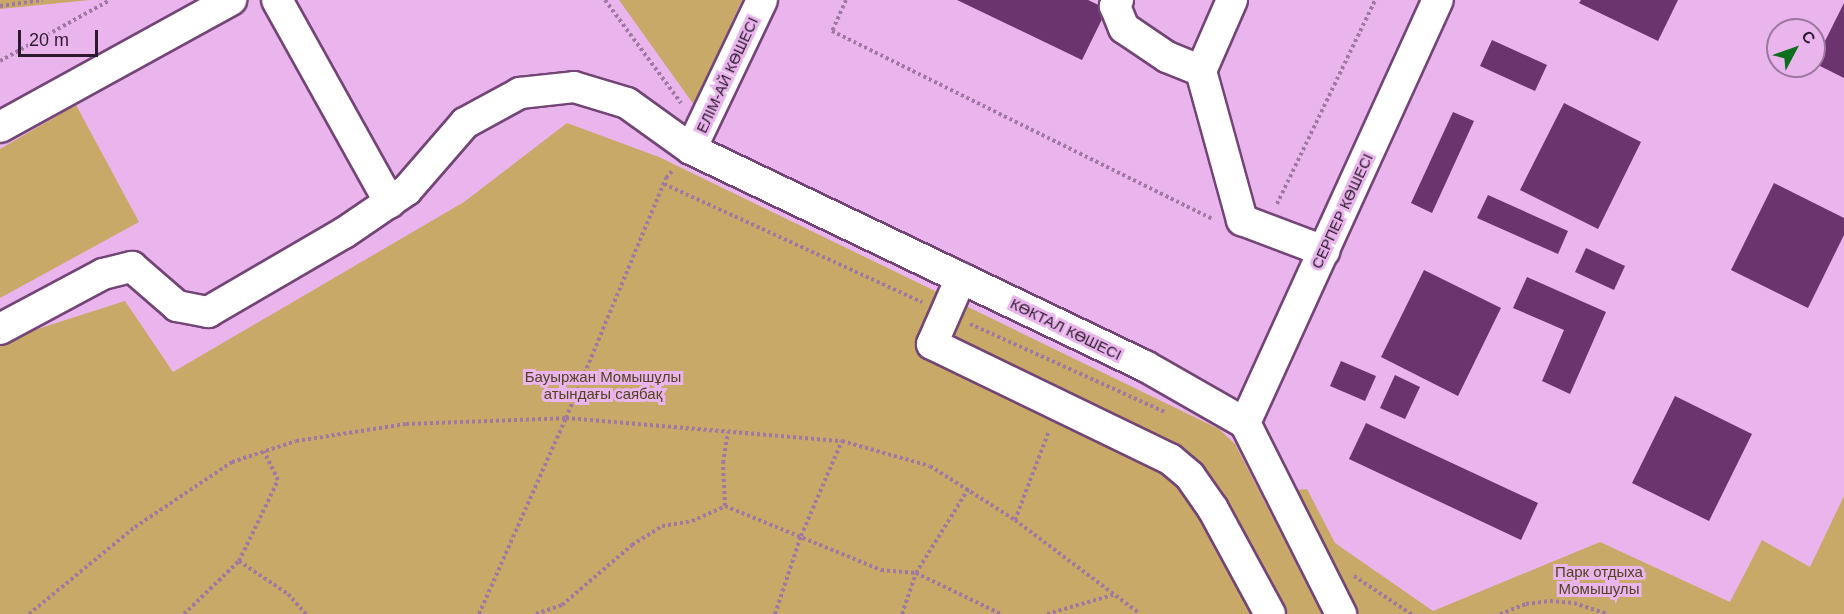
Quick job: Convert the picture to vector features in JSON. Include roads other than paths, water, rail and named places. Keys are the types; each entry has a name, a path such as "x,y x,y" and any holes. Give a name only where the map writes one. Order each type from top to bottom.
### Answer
{"street":[{"path":"0,127 231,0"},
{"path":"278,0 390,202"},
{"name":"ЕЛІМ-АЙ КӨШЕСІ","path":"691,149 762,0"},
{"path":"1118,0 1115,6 1124,28 1167,57 1201,71"},
{"path":"1232,0 1201,71 1253,224 1324,251"},
{"name":"СЕРПЕР КӨШЕСІ","path":"1245,423 1438,0"},
{"name":"КӨКТАЛ КӨШЕСІ","path":"0,329 103,274 132,267 177,306 208,312 407,190 465,123 520,93 574,87 627,103 691,149 1145,366 1245,423"},
{"path":"961,278 932,344 1170,459 1190,476 1213,509 1270,614"},
{"path":"1245,423 1341,614"}],"park label":[{"name":"Бауыржан Момышұлы атындағы саябақ","path":"603,384"},
{"name":"Парк отдыха Момышулы","path":"1599,580"}]}
